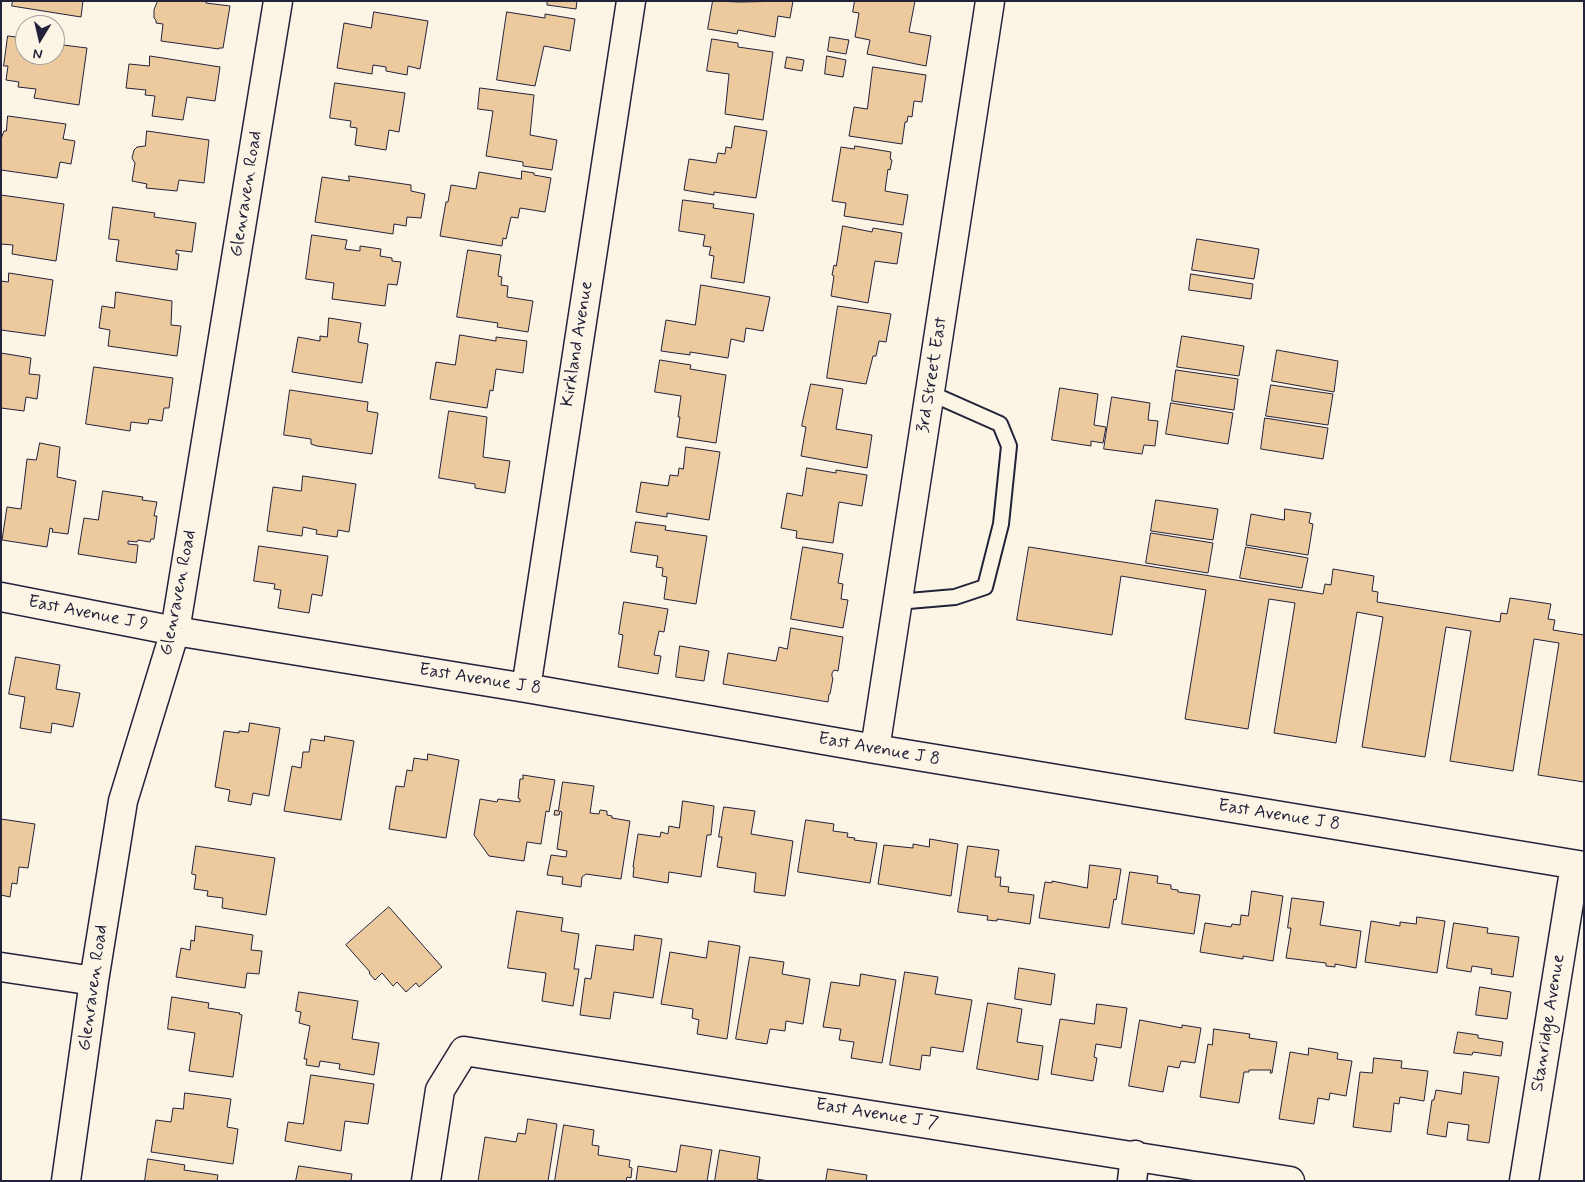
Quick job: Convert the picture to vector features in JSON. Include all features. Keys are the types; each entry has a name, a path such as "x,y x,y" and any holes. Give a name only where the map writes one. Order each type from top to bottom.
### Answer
{"street":[{"name":"Glenraven Road","path":"66,1181 94,981 123,802 175,631 278,1"},
{"name":"Kirkland Avenue","path":"526,688 631,1"},
{"name":"3rd Street East","path":"875,749 990,1"},
{"name":"East Avenue J 9","path":"1,597 175,631"},
{"name":"East Avenue J 8","path":"175,631 526,688 875,749 1579,866"},
{"name":"Stanridge Avenue","path":"1524,1181 1579,866"},
{"path":"1,967 94,981"},
{"name":"East Avenue J 7","path":"426,1181 440,1090 464,1051 1134,1168 1290,1181"}],"lane":[{"path":"898,602 955,597 985,587 1001,524 1008,446 1000,424 930,393"}],"building":[{"path":"13,1 83,1 81,17 12,6"},
{"path":"158,1 206,1 206,3 230,6 223,48 161,41 163,24 156,23 154,18 154,10"},
{"path":"546,1 577,1 576,9 547,5"},
{"path":"713,1 793,1 790,18 778,16 775,37 738,30 737,34 708,29"},
{"path":"855,1 915,1 909,32 931,36 926,66 867,54 870,40 855,37 859,13 853,12"},
{"path":"374,12 428,21 420,69 408,66 407,75 386,71 386,67 373,65 372,74 337,68 344,23 371,28"},
{"path":"507,12 545,18 545,14 575,19 570,51 544,46 535,86 497,80"},
{"path":"8,36 15,37 15,65 65,65 65,45 87,48 79,105 34,98 36,89 18,87 19,82 6,80 8,66 4,66"},
{"path":"830,37 849,40 846,54 828,51"},
{"path":"712,39 738,43 738,47 773,52 763,120 725,114 729,74 707,71"},
{"path":"150,56 220,67 215,101 187,97 183,120 152,116 155,96 145,95 146,90 126,88 129,64 149,66"},
{"path":"827,56 846,60 843,77 825,74"},
{"path":"787,57 804,60 802,71 785,68"},
{"path":"873,67 926,75 922,102 914,101 912,117 908,116 907,122 905,122 902,144 849,136 854,107 867,109"},
{"path":"335,83 405,93 399,132 389,130 386,150 355,145 357,128 350,127 351,121 330,118"},
{"path":"480,88 534,95 530,135 557,140 552,170 523,166 523,162 486,156 493,111 478,109"},
{"path":"8,116 66,124 63,139 75,141 71,164 60,162 57,178 1,170 1,139 4,131 6,131"},
{"path":"735,126 767,131 756,198 714,192 714,195 684,190 689,159 716,163 718,153 725,154 726,147 731,148"},
{"path":"147,131 209,140 204,183 179,180 177,191 146,188 147,184 132,181 135,163 132,158 134,150 137,147 145,146"},
{"path":"855,146 891,152 890,159 892,160 890,170 888,169 885,191 908,195 903,225 844,216 846,203 832,201 841,147 854,149"},
{"path":"522,171 551,178 545,212 520,208 518,218 511,217 506,239 503,238 502,246 440,236 451,185 476,189 479,172 521,179"},
{"path":"349,176 411,185 411,191 425,194 421,218 407,217 406,226 394,224 393,234 315,222 322,177 349,181"},
{"path":"1,195 64,204 56,261 12,254 13,245 1,244"},
{"path":"683,200 714,204 713,208 754,214 744,283 711,278 714,256 709,255 711,247 703,246 705,235 679,231"},
{"path":"113,207 155,213 154,217 196,223 192,252 176,250 176,254 179,254 177,270 116,261 119,240 109,239"},
{"path":"843,226 872,232 873,228 902,233 897,264 875,261 868,303 831,296 834,276 832,275 834,265 836,266"},
{"path":"312,235 347,240 345,249 360,251 360,246 381,249 380,256 392,258 392,261 401,262 397,285 388,284 385,306 332,299 334,283 306,279"},
{"path":"1197,239 1259,249 1254,279 1192,270"},
{"path":"468,250 501,255 498,276 502,277 501,285 508,286 507,297 533,301 528,332 497,327 498,323 457,317"},
{"path":"9,273 53,280 45,336 1,330 1,281 8,282"},
{"path":"1191,274 1253,284 1251,299 1189,290"},
{"path":"701,285 770,297 763,331 746,328 744,342 731,339 728,358 690,352 690,355 661,351 666,320 695,325"},
{"path":"116,292 172,301 171,325 181,326 177,356 108,346 110,330 99,328 102,306 114,308"},
{"path":"838,306 891,314 886,342 879,341 866,384 827,378"},
{"path":"329,318 361,323 358,342 368,344 362,383 292,372 298,337 320,341 320,336 327,337"},
{"path":"460,335 496,341 496,337 527,341 523,373 496,369 493,391 490,390 487,408 430,399 436,362 455,365"},
{"path":"1182,336 1244,346 1239,376 1177,367"},
{"path":"1277,350 1338,361 1334,392 1272,381"},
{"path":"1,353 31,358 29,374 40,375 37,399 26,397 24,411 1,408"},
{"path":"660,360 691,365 690,369 726,375 716,443 677,437 681,396 655,392"},
{"path":"94,367 173,378 169,408 164,408 162,421 149,419 148,424 131,422 130,431 86,424"},
{"path":"1176,370 1238,379 1234,410 1172,401"},
{"path":"811,384 843,389 836,429 872,435 867,468 801,456 806,427 802,426"},
{"path":"1271,385 1333,394 1328,425 1266,416"},
{"path":"1060,388 1098,394 1094,425 1106,427 1103,443 1091,441 1091,446 1052,440"},
{"path":"290,390 368,402 367,411 378,413 372,454 317,446 311,444 311,439 284,435"},
{"path":"1112,397 1150,403 1148,420 1158,421 1155,446 1144,445 1142,454 1104,449"},
{"path":"1171,403 1233,413 1228,444 1166,434"},
{"path":"449,411 487,417 483,457 510,461 505,493 475,488 475,484 439,478"},
{"path":"1265,418 1328,428 1323,459 1261,449"},
{"path":"40,443 60,447 57,477 76,481 68,534 52,532 53,529 50,528 47,547 2,540 7,507 21,509 27,459 36,460"},
{"path":"686,447 720,452 709,520 667,513 667,517 636,512 641,482 668,486 670,475 678,476 679,468 683,469"},
{"path":"807,468 836,473 836,470 867,475 862,506 839,502 833,543 796,538 797,531 781,528 787,493 802,496"},
{"path":"303,476 356,484 349,532 338,530 337,537 316,534 317,530 303,527 302,536 267,531 273,487 301,491"},
{"path":"103,491 143,497 142,500 157,502 154,516 157,516 154,539 151,539 150,542 128,541 128,544 138,545 136,563 78,554 84,518 98,520"},
{"path":"1156,500 1218,509 1213,540 1151,531"},
{"path":"1285,509 1311,513 1309,523 1313,524 1308,555 1246,545 1251,514 1284,520"},
{"path":"636,522 666,526 665,530 707,536 696,604 664,599 667,577 662,576 663,568 656,567 658,556 631,552"},
{"path":"1151,533 1213,543 1208,573 1146,563"},
{"path":"259,546 328,556 322,596 312,594 309,613 278,608 281,590 274,589 275,584 254,581"},
{"path":"803,547 843,554 838,583 843,584 841,599 848,600 843,628 791,619"},
{"path":"1029,547 1323,594 1325,584 1331,585 1333,569 1374,576 1372,591 1378,592 1377,602 1500,622 1501,613 1507,614 1510,598 1551,604 1548,619 1555,620 1553,630 1584,635 1584,782 1538,775 1559,643 1534,639 1513,771 1450,761 1471,631 1446,627 1425,757 1362,747 1383,617 1357,612 1336,743 1274,733 1295,603 1269,599 1248,729 1185,719 1206,590 1121,576 1112,635 1017,620"},
{"path":"1246,547 1308,558 1302,588 1240,578"},
{"path":"624,602 668,609 664,632 659,631 654,655 661,656 658,674 618,667 623,635 619,634"},
{"path":"791,628 843,637 838,671 834,670 832,673 833,678 828,702 723,684 728,653 776,661 779,647 787,649"},
{"path":"680,646 709,651 704,681 676,677"},
{"path":"16,657 60,665 56,689 80,693 73,727 52,723 51,733 20,728 25,697 9,694"},
{"path":"250,723 280,728 269,796 253,793 251,805 228,801 230,790 215,787 224,731 248,732"},
{"path":"325,736 354,741 341,820 284,811 292,766 301,768 303,752 309,752 311,739 324,741"},
{"path":"428,754 459,760 446,838 389,829 396,786 404,787 407,770 412,771 414,758 427,760"},
{"path":"523,775 555,780 549,812 546,811 541,844 527,842 524,861 489,856 474,835 480,799 497,802 498,799 520,802 518,798 520,779 523,779"},
{"path":"563,782 594,786 590,813 599,814 600,810 607,811 607,815 612,816 612,818 630,821 621,879 586,874 582,877 581,887 562,884 563,877 547,875 551,855 566,857 567,851 557,849 562,812 560,811 559,815 554,815 555,810 558,811"},
{"path":"683,801 714,806 711,835 707,835 701,877 669,872 668,883 633,877 638,834 660,837 661,832 668,834 669,826 679,828"},
{"path":"724,807 755,811 751,834 793,841 785,896 754,892 756,873 717,867"},
{"path":"1,819 35,824 28,868 19,867 17,884 12,883 10,897 1,895"},
{"path":"806,820 834,824 833,831 848,833 847,837 855,838 854,840 877,843 870,883 798,872"},
{"path":"930,839 958,844 951,896 878,884 884,845 913,848 913,844 929,847"},
{"path":"196,846 275,858 266,915 222,908 223,898 207,896 208,891 194,889 196,875 192,874"},
{"path":"968,846 999,850 995,877 1001,877 1000,886 1009,887 1008,892 1034,895 1030,924 997,919 997,921 987,920 988,916 958,912"},
{"path":"1090,865 1121,869 1109,928 1039,918 1045,882 1052,883 1052,881 1087,888"},
{"path":"1130,872 1158,876 1157,883 1171,885 1171,889 1178,890 1178,892 1200,895 1194,934 1122,924"},
{"path":"1252,891 1283,896 1273,961 1243,956 1243,959 1200,952 1205,923 1231,927 1232,924 1240,925 1241,915 1248,916"},
{"path":"1292,898 1324,902 1320,925 1361,931 1356,968 1335,964 1335,967 1326,966 1326,963 1286,958 1291,928 1288,928"},
{"path":"389,907 442,967 419,987 416,983 406,992 397,982 393,986 382,973 375,980 346,945"},
{"path":"517,911 563,918 561,931 579,934 574,969 579,969 573,1006 542,1001 546,973 508,968"},
{"path":"1417,917 1445,921 1437,973 1365,962 1371,921 1400,926 1400,922 1416,924"},
{"path":"1454,923 1488,928 1487,933 1519,937 1513,977 1491,974 1492,969 1472,966 1471,972 1447,968"},
{"path":"196,926 253,935 251,950 262,951 259,974 247,973 245,988 176,977 181,948 190,950 191,940 194,941"},
{"path":"635,935 662,939 653,998 614,992 610,1019 580,1015 585,978 591,979 596,945 633,950"},
{"path":"709,941 740,946 727,1039 697,1034 699,1020 692,1018 693,1009 661,1004 670,952 706,958"},
{"path":"750,957 784,962 782,974 810,979 803,1024 786,1021 785,1031 770,1029 767,1044 736,1039"},
{"path":"1019,968 1055,974 1051,1005 1015,999"},
{"path":"905,972 938,977 935,994 972,1000 963,1052 931,1047 930,1056 922,1055 920,1070 890,1065"},
{"path":"861,974 896,980 882,1063 851,1058 854,1042 839,1040 841,1029 823,1027 831,982 859,986"},
{"path":"1480,987 1511,992 1507,1019 1476,1015"},
{"path":"299,992 358,1001 352,1039 379,1043 374,1075 339,1069 340,1064 320,1061 319,1067 306,1065 307,1059 304,1059 310,1026 299,1023 301,1012 296,1011"},
{"path":"172,997 209,1003 208,1008 240,1013 242,1015 233,1077 189,1071 195,1033 168,1029"},
{"path":"988,1003 1022,1009 1017,1042 1043,1046 1038,1080 977,1069"},
{"path":"1097,1004 1127,1008 1121,1048 1096,1044 1094,1057 1097,1058 1093,1081 1051,1074 1060,1019 1094,1024"},
{"path":"1140,1020 1182,1028 1182,1025 1201,1028 1195,1063 1181,1061 1179,1068 1168,1066 1163,1092 1129,1086"},
{"path":"1214,1029 1250,1034 1249,1038 1277,1042 1272,1073 1270,1073 1271,1070 1249,1070 1249,1072 1244,1072 1239,1103 1200,1097 1208,1044 1212,1045"},
{"path":"1458,1032 1478,1035 1478,1038 1503,1042 1501,1056 1473,1052 1472,1055 1454,1053"},
{"path":"1309,1048 1338,1053 1337,1059 1352,1061 1346,1096 1330,1093 1329,1100 1318,1098 1314,1124 1279,1119 1290,1052 1308,1055"},
{"path":"1374,1058 1402,1061 1401,1068 1428,1071 1424,1101 1400,1097 1399,1104 1394,1103 1391,1132 1353,1127 1360,1072 1372,1073"},
{"path":"1464,1072 1499,1077 1489,1143 1467,1140 1469,1125 1448,1122 1446,1137 1427,1134 1432,1100 1434,1100 1436,1090 1461,1094"},
{"path":"311,1075 374,1084 368,1124 345,1121 341,1151 285,1141 288,1122 303,1124"},
{"path":"185,1093 231,1099 227,1127 238,1129 233,1164 151,1152 156,1120 171,1122 173,1108 183,1109"},
{"path":"528,1119 557,1124 548,1181 478,1181 485,1137 516,1142 518,1133 525,1134"},
{"path":"564,1125 594,1130 592,1145 599,1146 598,1155 630,1160 629,1167 632,1168 631,1178 627,1177 626,1181 555,1181"},
{"path":"681,1145 712,1150 707,1181 636,1181 638,1166 676,1172"},
{"path":"720,1150 760,1157 757,1179 769,1181 715,1181"},
{"path":"148,1159 185,1165 184,1170 218,1175 217,1181 145,1181"},
{"path":"299,1166 352,1174 351,1180 353,1181 296,1181"},
{"path":"828,1169 867,1175 866,1181 826,1181"}]}
